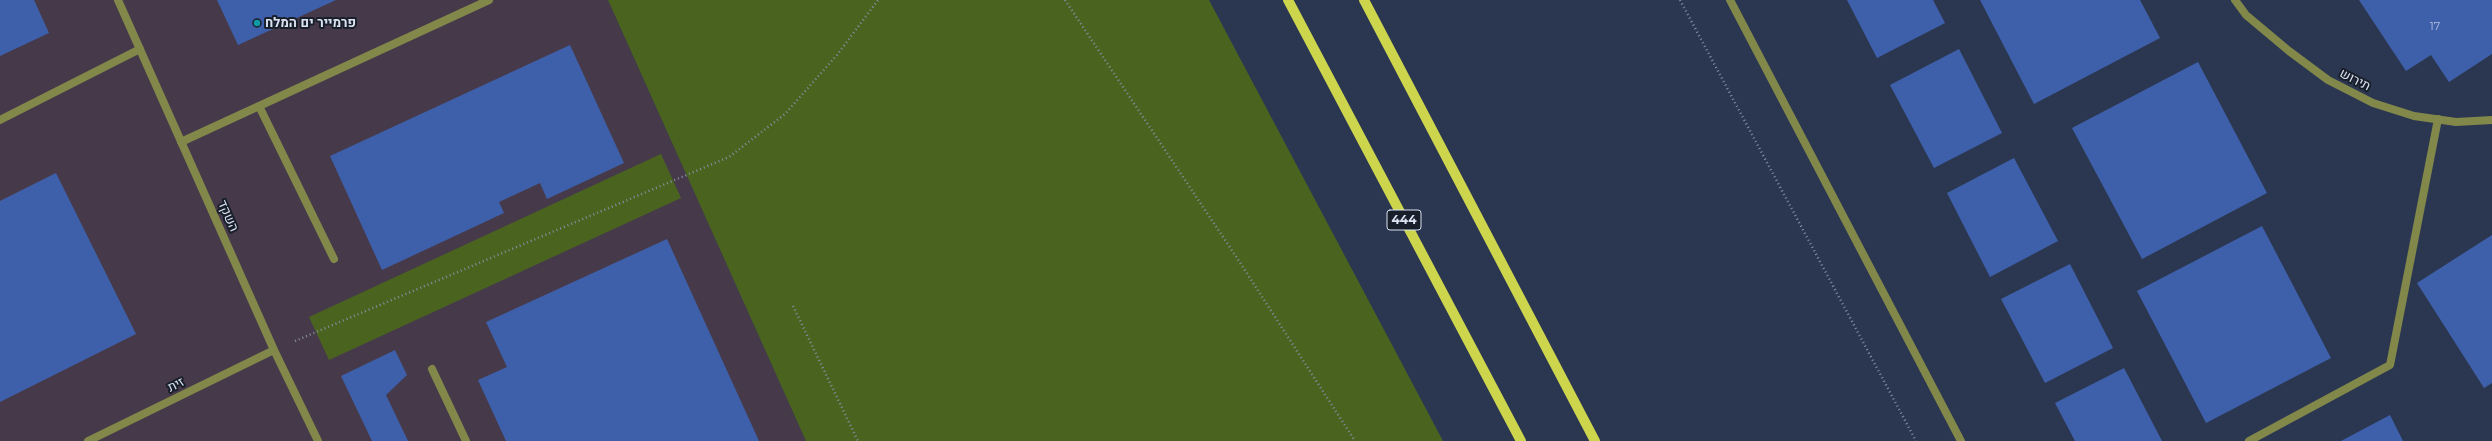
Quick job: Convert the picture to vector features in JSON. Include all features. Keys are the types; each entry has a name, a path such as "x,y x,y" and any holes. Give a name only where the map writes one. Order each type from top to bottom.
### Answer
{"main road":[{"name":"444","path":"1288,0 1521,441"},
{"path":"1364,0 1595,441"}],"street":[{"name":"השקד","path":"118,0 274,350 318,441"},
{"path":"181,142 489,0"},
{"path":"1730,0 1961,441"},
{"name":"תירוש","path":"2235,0 2246,15 2289,52 2328,80 2373,103 2414,116 2456,122 2492,120"},
{"path":"0,120 140,49"},
{"path":"259,106 334,258"},
{"path":"2248,441 2390,365 2438,119"},
{"name":"זית","path":"88,441 274,350"},
{"path":"432,369 466,441"}],"path":[{"path":"274,350 729,157 785,114 837,55 878,0"},
{"path":"1065,0 1239,261 1355,441"},
{"path":"1680,0 1916,441"},
{"path":"793,306 858,441"}],"shaded area":[{"path":"0,0 608,0 806,441 0,441"}],"green space":[{"path":"608,0 1209,0 1443,441 806,441"},
{"path":"661,154 681,198 329,360 309,317"}],"building":[{"path":"0,0 34,0 49,33 0,56"},
{"name":"פרמייר ים המלח","path":"217,0 336,0 238,45"},
{"path":"1847,0 1933,0 1945,23 1877,58"},
{"path":"1980,0 2140,0 2160,38 2034,104"},
{"path":"2359,0 2492,0 2492,54 2449,82 2431,55 2406,71"},
{"path":"570,45 624,163 547,199 540,183 499,202 504,213 382,270 330,156"},
{"path":"1959,49 2002,133 1934,168 1890,85"},
{"path":"2198,62 2267,193 2142,259 2072,128"},
{"path":"2014,158 2058,241 1990,277 1947,193"},
{"path":"56,173 136,334 0,402 0,201"},
{"path":"2262,226 2331,358 2206,423 2137,291"},
{"path":"2492,235 2492,383 2484,388 2417,283"},
{"path":"667,239 759,441 506,441 478,380 507,367 486,322"},
{"path":"2070,264 2113,348 2045,383 2001,299"},
{"path":"395,350 407,375 386,395 408,441 372,441 341,376"},
{"path":"2124,368 2162,441 2075,441 2055,403"},
{"path":"2390,415 2403,441 2341,441"}],"place":[{"name":"פרמייר ים המלח","path":"257,23"}]}
